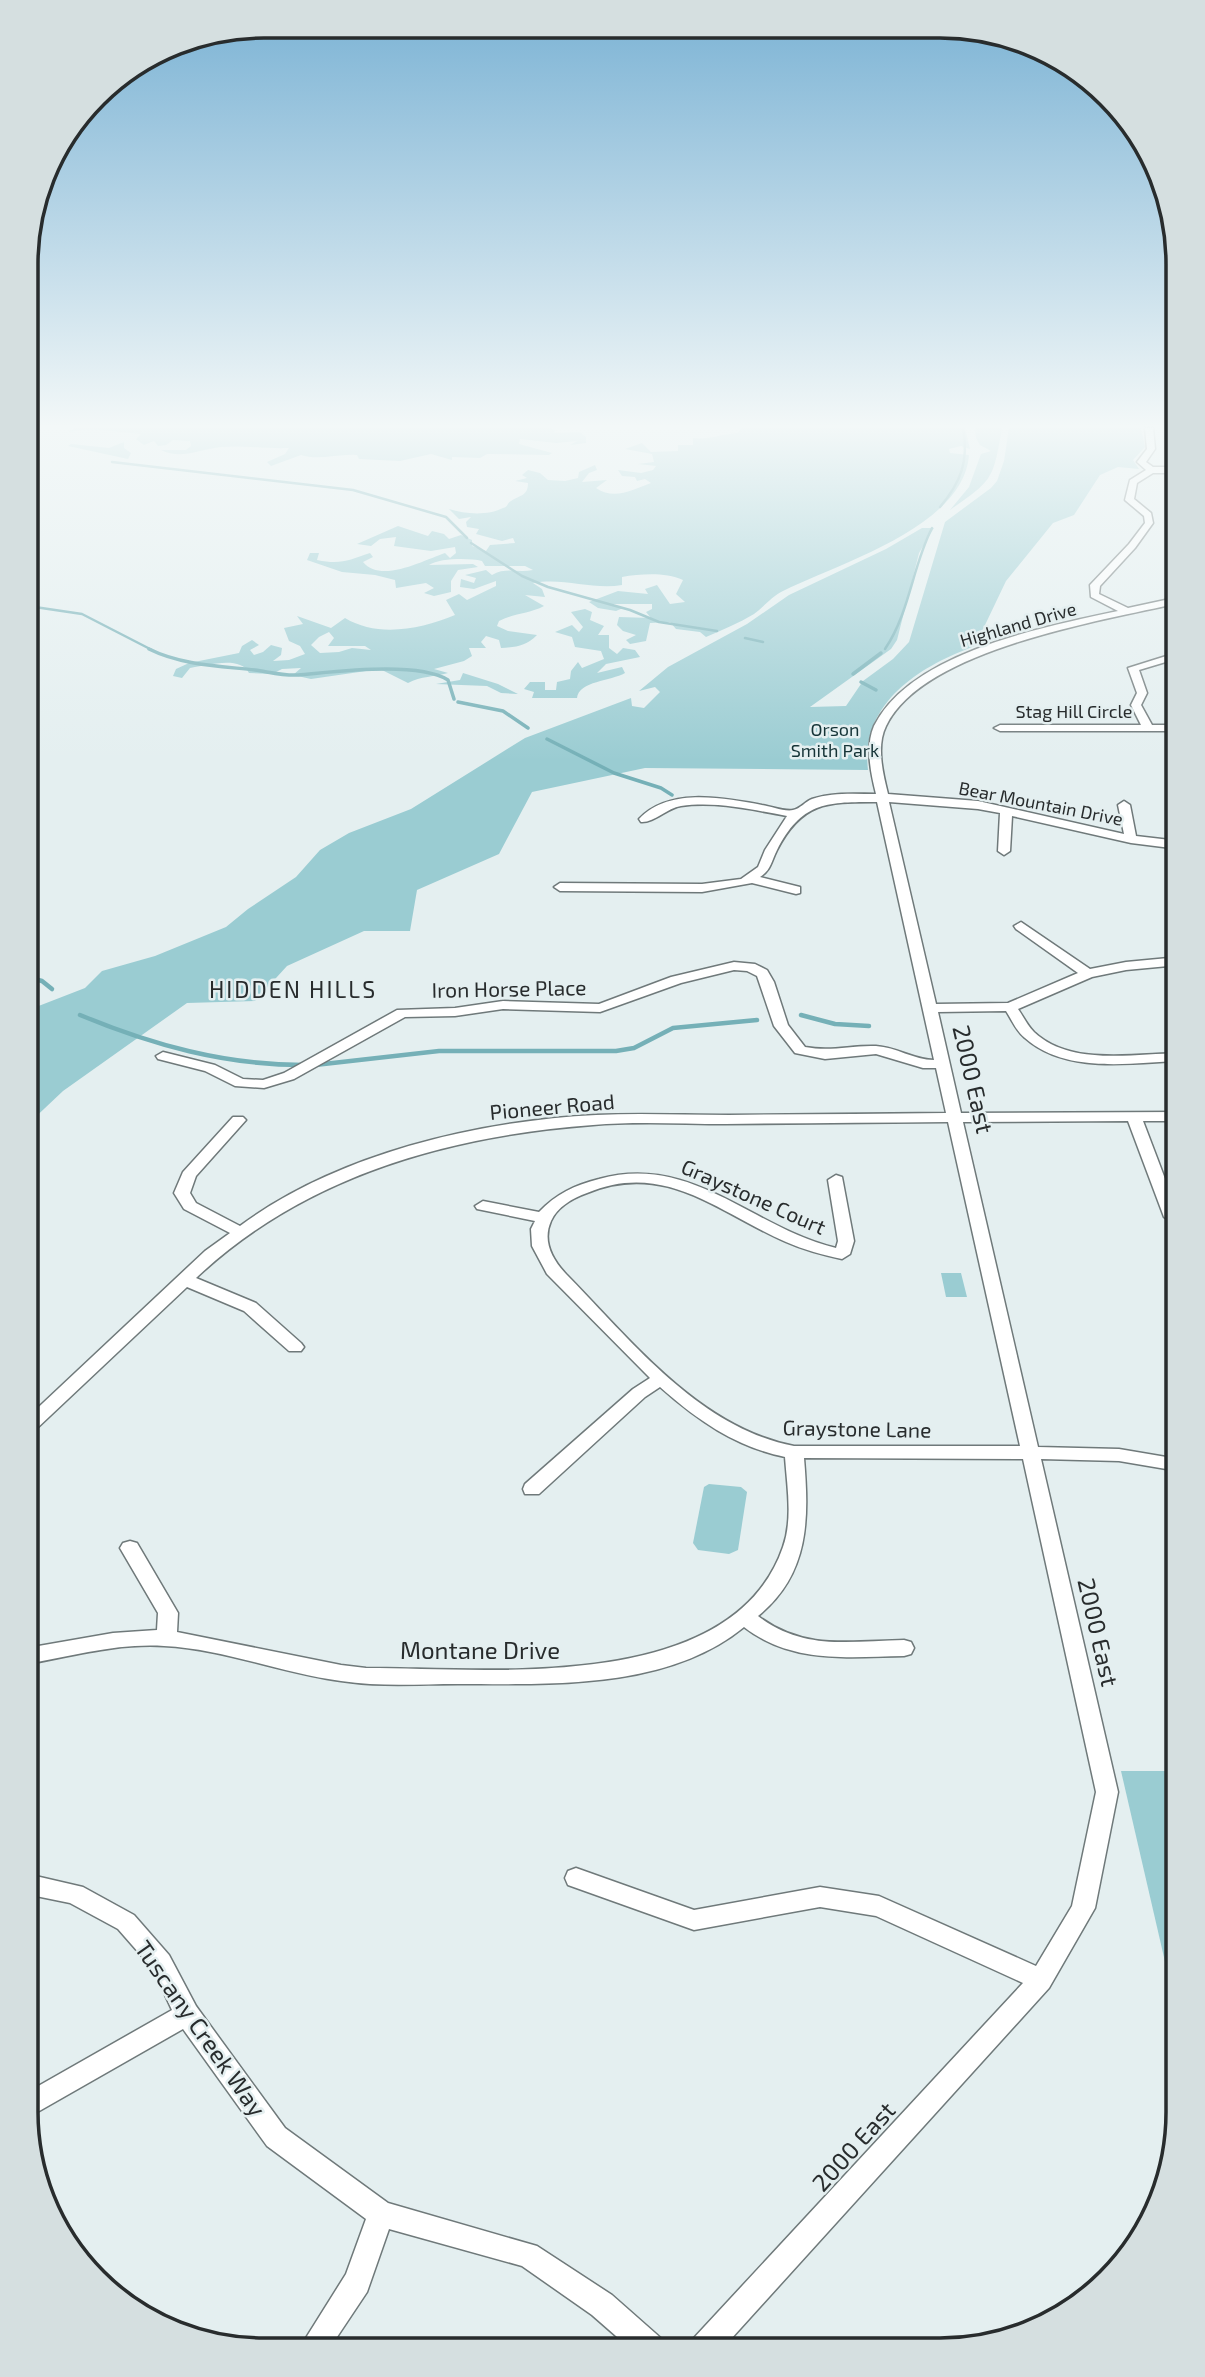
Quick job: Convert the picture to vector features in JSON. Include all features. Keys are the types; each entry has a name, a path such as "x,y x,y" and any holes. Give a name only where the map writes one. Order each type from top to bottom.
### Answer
{"street":[{"path":"1128,612 1094,595 1095,586 1137,539"},
{"name":"Highland Drive","path":"882,798 876,769 880,726 896,701 918,683 944,666 985,649 1166,603"},
{"path":"1148,728 1136,705 1142,693 1133,668 1166,659"},
{"name":"Stag Hill Circle","path":"1000,728 1166,729"},
{"name":"2000 East","path":"713,2338 1041,1980 1083,1908 1107,1792 882,798"},
{"name":"Bear Mountain Drive","path":"795,814 806,806 826,800 926,799 1006,810 1131,839 1166,843"},
{"path":"645,819 662,805 683,801 712,802 795,814 771,850 764,869 752,879"},
{"path":"1124,805 1131,839"},
{"path":"1004,851 1006,810"},
{"path":"560,887 712,888 752,879 796,890"},
{"path":"1021,926 1088,974"},
{"path":"931,1008 1010,1007 1088,974 1126,966 1166,962"},
{"name":"Iron Horse Place","path":"163,1056 210,1068 247,1085 273,1082 387,1019 409,1011 447,1012 510,1005 600,1008 711,969 743,966 757,970 765,977 781,1027 800,1050 825,1055 877,1050 923,1064 943,1064"},
{"path":"1010,1007 1026,1032 1042,1044 1060,1052 1094,1057 1166,1057"},
{"path":"1134,1116 1166,1201"},
{"name":"Pioneer Road","path":"38,1418 240,1232 289,1200 354,1170 413,1149 516,1127 595,1120 1166,1116"},
{"path":"237,1120 189,1175 182,1193 190,1206 240,1232"},
{"name":"Graystone Court","path":"544,1218 563,1199 591,1185 624,1177 657,1178 684,1185 808,1246 842,1254 846,1241 836,1180"},
{"path":"483,1206 544,1218"},
{"name":"Graystone Lane","path":"544,1218 539,1237 543,1255 660,1379 741,1437 766,1448 794,1452 1031,1452 1119,1455 1166,1463"},
{"path":"185,1280 250,1307 295,1347"},
{"path":"532,1489 639,1393 660,1379"},
{"name":"Montane Drive","path":"38,1654 130,1639 167,1638 351,1675 559,1676 614,1671 663,1660 705,1642 744,1616 778,1576 793,1547 797,1517 794,1452"},
{"path":"130,1548 168,1613 167,1638"},
{"path":"744,1616 768,1634 794,1645 823,1648 904,1648"},
{"path":"576,1878 694,1920 820,1897 879,1906 1041,1980"},
{"name":"Tuscany Creek Way","path":"38,1886 75,1894 126,1923 161,1962 187,2014 276,2137 381,2214 528,2255 602,2305 639,2338"},
{"path":"38,2100 187,2014"},
{"path":"320,2338 357,2282 381,2214"}],"green space":[{"path":"369,539 381,539 371,546 357,544"},
{"path":"396,539 470,539 472,546 486,551 490,545 515,543 513,539 896,539 783,591 754,614 706,637 700,632 676,629 670,622 650,623 646,641 630,644 626,640 636,635 623,631 617,625 619,617 651,618 646,612 652,609 652,604 611,604 623,608 616,611 598,608 589,602 618,591 648,594 645,589 657,585 670,604 685,602 676,594 683,580 676,577 653,574 629,576 622,577 622,585 611,586 555,581 533,583 542,589 545,597 525,595 544,606 499,621 497,626 508,631 537,635 529,642 501,648 499,640 486,636 481,642 486,648 469,648 472,656 464,661 434,669 448,673 408,683 380,669 311,679 293,675 301,668 282,669 272,674 249,673 238,664 231,663 190,668 182,678 173,676 176,669 189,663 239,653 242,646 252,640 259,645 250,650 254,655 271,645 282,648 281,655 273,661 289,660 305,654 300,646 289,641 284,628 303,624 297,616 331,628 345,618 371,628 385,630 414,627 455,615 446,600 459,594 467,600 496,586 496,581 474,589 460,587 461,579 474,583 476,578 465,575 486,570 492,575 502,571 533,570 525,566 485,566 482,561 470,559 440,561 429,565 473,564 478,567 458,570 451,581 451,592 434,596 424,593 434,588 426,583 396,588 395,580 342,572 307,560 310,553 319,553 317,560 332,562 370,553 373,557 363,562 380,571 391,571 445,553 450,558 456,553 455,547 431,551 394,546","holes":["329,632 334,638 328,646 365,646 371,650 352,648 320,653 311,645"]},
{"name":"Orson Smith Park","path":"903,539 927,539 919,553 897,640 891,649 810,707 846,706 863,681 893,659 909,642 940,539 1040,539 1006,581 975,646 934,664 915,676 898,690 884,707 874,725 868,746 868,770 645,768 532,792 499,854 417,890 410,931 364,931 287,966 255,1001 187,1003 63,1091 38,1115 38,1006 85,988 102,971 155,956 226,927 296,877 320,850 349,833 411,809 525,738 631,698 632,706 644,708 660,692 655,687 639,691 668,667 747,624 789,595"},
{"path":"585,609 592,612 590,620 604,626 598,635 609,635 609,648 617,654 623,648 635,650 640,657 606,664 597,673 622,667 625,673 583,688 577,698 532,698 534,692 524,689 530,682 545,682 545,690 556,690 557,682 570,679 571,671 578,662 582,668 604,659 601,651 575,647 572,637 555,632 572,625 579,632 583,627 571,612"},
{"path":"463,673 498,684 518,694 501,693 487,686 436,684 460,680"},
{"path":"941,1273 961,1273 967,1297 946,1297"},
{"path":"709,1484 741,1487 747,1492 738,1550 729,1554 698,1550 693,1543 704,1487"},
{"path":"1121,1771 1166,1771 1166,1966"}],"waterway":[{"path":"885,649 906,605 927,539"},
{"path":"471,543 522,576 548,587 630,610 659,622 717,631"},
{"path":"38,607 82,614 152,650"},
{"path":"745,638 763,642"},
{"path":"149,649 187,662 287,675 375,669 417,671 448,680 454,699"},
{"path":"853,674 881,653"},
{"path":"861,682 876,690"},
{"path":"458,702 503,711 528,728"},
{"path":"547,739 614,773 661,788 672,795"},
{"path":"38,980 52,989"},
{"path":"80,1015 189,1051 245,1061 303,1065"},
{"path":"801,1015 835,1024 869,1026"},
{"path":"315,1065 439,1051 616,1051 634,1048 673,1028 757,1020"}],"district":[{"name":"HIDDEN HILLS","path":"293,989"}]}
